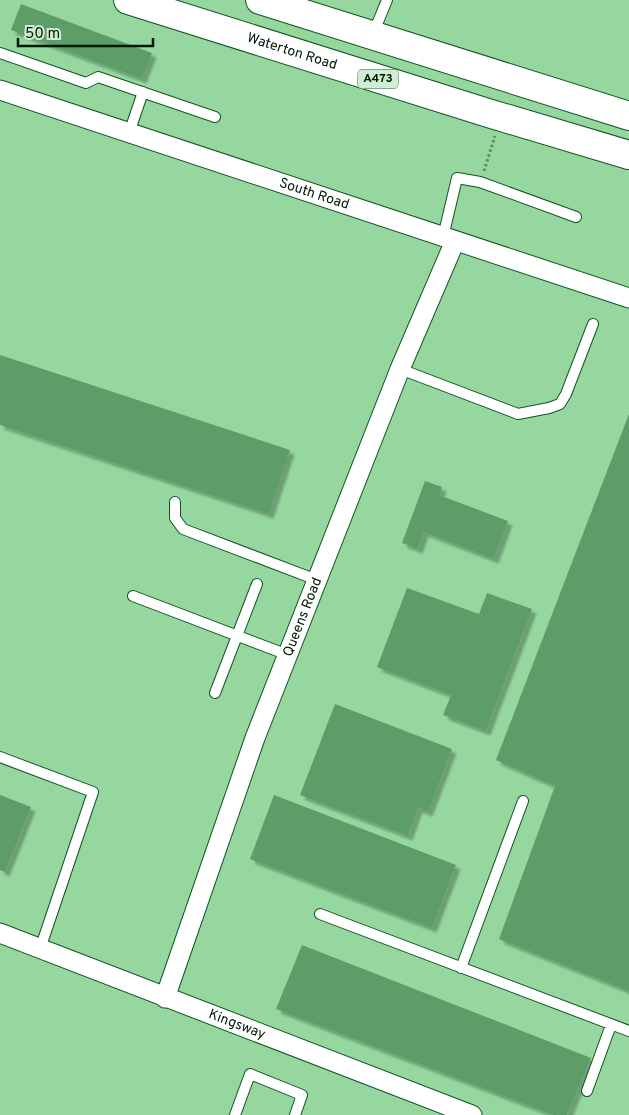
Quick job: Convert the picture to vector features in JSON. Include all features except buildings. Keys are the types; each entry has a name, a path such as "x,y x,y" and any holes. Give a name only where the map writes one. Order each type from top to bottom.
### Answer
{"main road":[{"name":"Waterton Road","path":"128,0 488,113 629,155"},
{"path":"260,0 629,116"}],"street":[{"name":"South Road","path":"0,90 629,298"},
{"name":"Queens Road","path":"165,998 255,738 449,239"},
{"name":"Kingsway","path":"0,933 472,1115"},
{"path":"0,950 40,949"}],"lane":[{"path":"373,34 388,0"},
{"path":"0,53 86,83 98,77 215,117"},
{"path":"129,133 143,92"},
{"path":"449,239 458,178 480,182 576,217"},
{"path":"400,369 518,414 549,408 560,404 566,394 593,324"},
{"path":"175,502 175,518 183,529 317,580"},
{"path":"215,692 257,584"},
{"path":"132,596 288,655"},
{"path":"0,757 93,792 52,919 40,949"},
{"path":"461,968 522,801"},
{"path":"320,914 629,1031"},
{"path":"587,1091 611,1025"},
{"path":"235,1115 250,1074 302,1095 295,1115"}],"path":[{"path":"480,182 497,131"}]}
